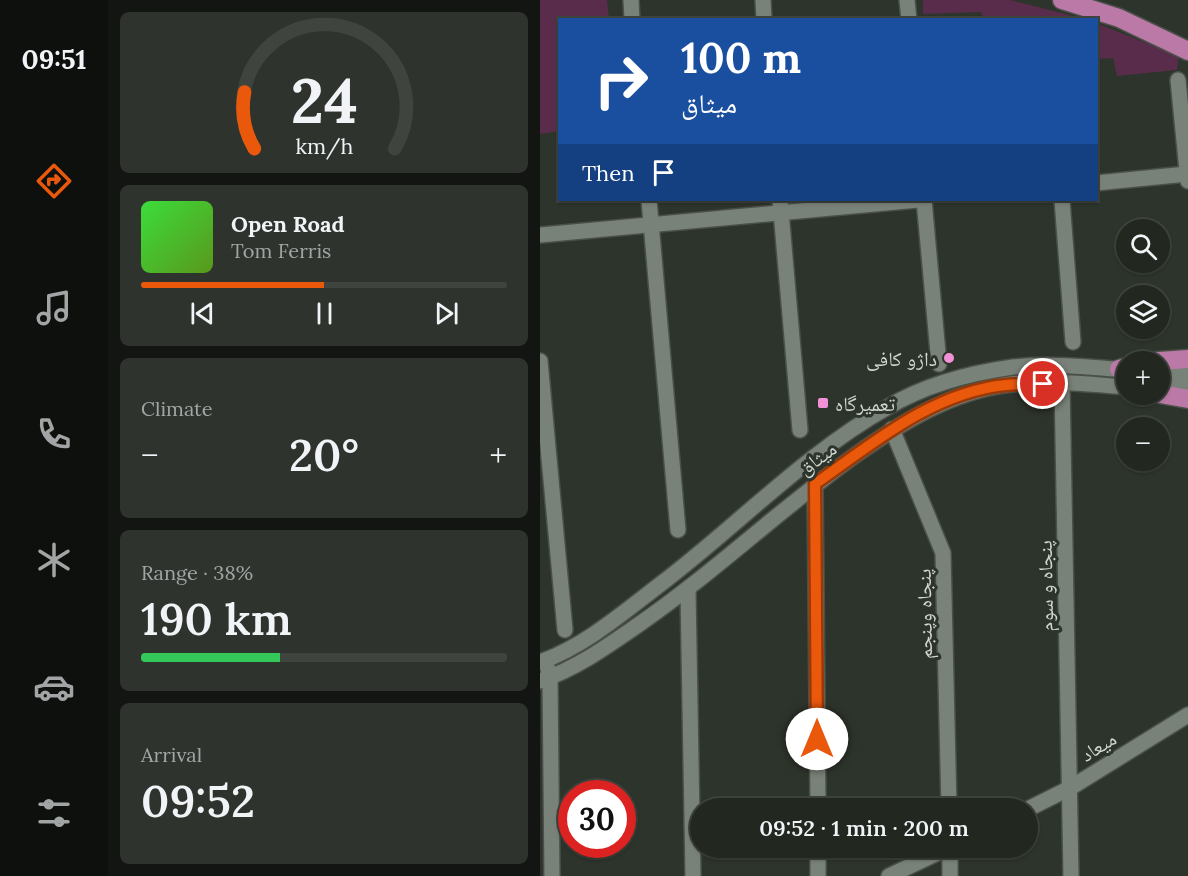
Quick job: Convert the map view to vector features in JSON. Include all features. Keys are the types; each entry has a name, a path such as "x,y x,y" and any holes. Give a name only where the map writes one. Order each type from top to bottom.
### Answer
{"highway":[{"path":"1062,0 1119,18 1188,51"},
{"path":"1170,360 1188,359"},
{"path":"1170,396 1188,399"}],"street":[{"path":"631,0 632,18"},
{"path":"762,0 764,18"},
{"path":"907,0 909,18"},
{"path":"1178,80 1188,180"},
{"path":"1098,183 1187,174"},
{"path":"649,201 678,530"},
{"path":"540,236 651,225 781,206 895,201"},
{"path":"924,201 939,364"},
{"path":"1062,201 1073,342"},
{"path":"781,206 800,429"},
{"path":"540,361 565,630"},
{"name":"میثاق","path":"543,661 614,620 702,553 840,438 888,406 955,379 1014,367 1116,369"},
{"path":"1170,372 1188,371"},
{"name":"میثاق","path":"545,679 586,662 687,591 815,484 892,429 926,410 970,393 1004,385 1062,383 1116,386"},
{"name":"پنجاه و سوم","path":"1062,383 1071,876"},
{"path":"1170,386 1188,385"},
{"name":"پنجاه وپنجم","path":"892,429 943,554 950,798"},
{"path":"815,484 818,798"},
{"path":"687,591 693,876"},
{"path":"543,661 552,876"},
{"name":"میعاد","path":"1038,804 1070,788 1188,715"},
{"path":"818,858 818,876"},
{"path":"889,876 928,858"},
{"path":"949,858 950,876"}],"shaded area":[{"path":"540,0 607,0 609,18 558,18 558,131 540,134"},
{"path":"923,0 1010,0 1081,18 983,18 981,12 923,14"},
{"path":"1098,24 1179,56 1177,70 1117,76 1113,58 1098,59"}],"place":[{"name":"داژو کافی","path":"949,358"},
{"name":"تعمیرگاه","path":"823,403"}],"route":[{"path":"817,739 815,484 892,429 926,410 970,393 1004,385 1043,384"}]}
